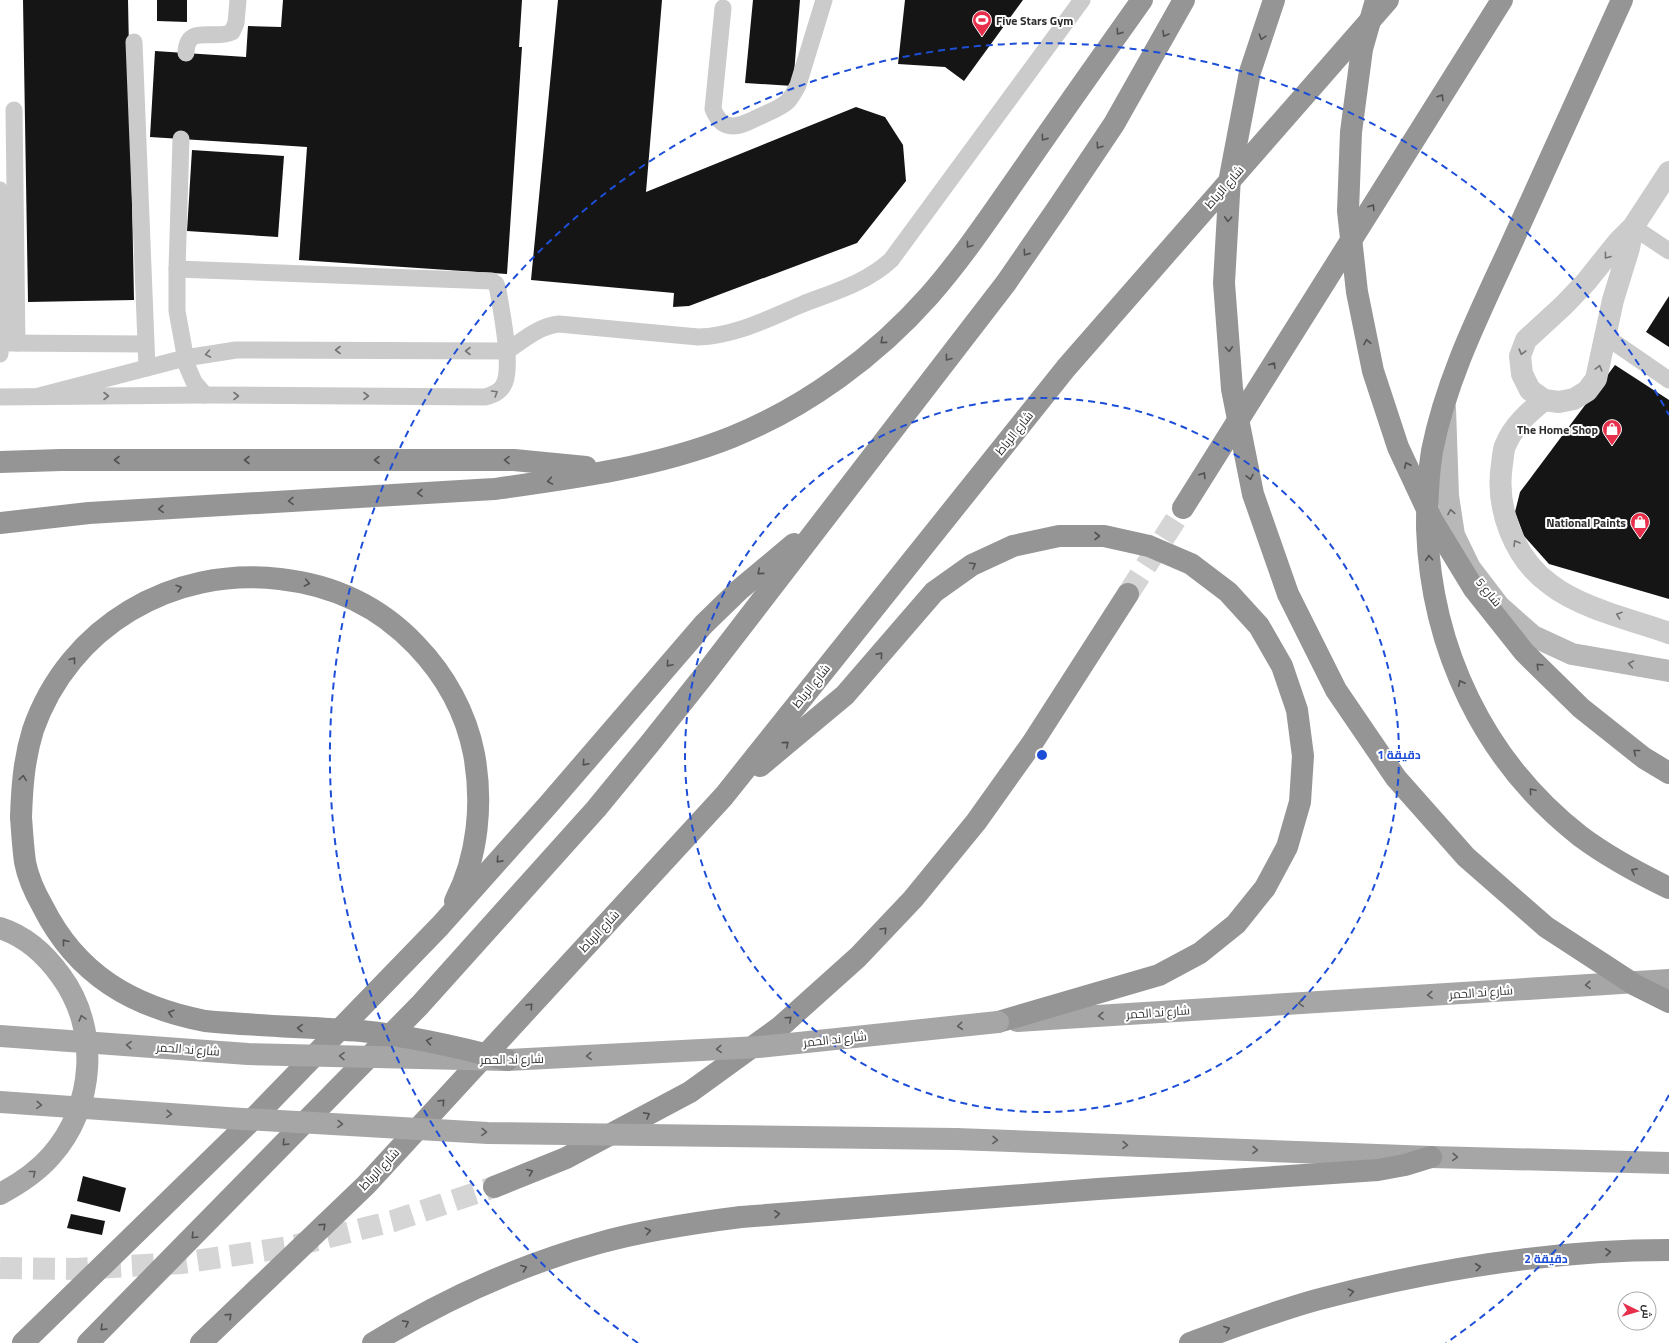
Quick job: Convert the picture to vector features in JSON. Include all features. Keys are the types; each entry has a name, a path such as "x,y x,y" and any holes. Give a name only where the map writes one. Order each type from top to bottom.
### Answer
{"highway":[{"path":"0,523 89,513 494,489 616,469 675,456 732,436 774,417 839,378 886,340 929,296 966,249 1142,0"},
{"path":"88,1343 420,1005 585,821 695,686 1001,288 1057,210 1114,124 1184,0"},
{"path":"1274,0 1250,72 1230,177 1224,283 1232,389 1253,494 1288,594 1336,690 1396,778 1466,857 1546,927 1635,985 1669,1002"},
{"path":"1376,0 1362,49 1351,132 1348,212 1357,292 1373,371 1398,447 1432,520 1470,582 1524,652 1581,708 1644,758 1669,773"},
{"name":"شارع الرباط","path":"201,1343 366,1185 724,796 1066,368 1388,0"},
{"path":"1183,508 1502,0"},
{"path":"1622,0 1469,337 1445,399 1432,452 1427,513 1428,560 1437,613 1453,665 1476,714 1505,759 1540,800 1580,836 1625,866 1669,888"},
{"path":"0,462 61,460 514,460 616,469"},
{"path":"23,1343 251,1121 440,926 548,805 704,624 754,577 823,520"},
{"path":"724,796 845,696 934,592 972,565 1013,546 1059,536 1104,536 1149,546 1191,564 1228,592 1259,626 1282,666 1297,710 1303,756 1300,802 1296,817 1287,847 1266,888 1236,924 1200,953 1159,975 998,1022"},
{"path":"440,926 456,898 468,868 476,837 479,805 478,772 471,741 461,710 446,682 427,656 404,633 379,613 351,597 321,586 261,576 232,576 203,581 175,589 148,600 122,615 105,628 78,654 60,677 45,703 34,730 26,758 22,787 21,817 26,863 34,891 48,918 65,942 84,964 107,983 133,998 156,1009 181,1016 205,1021 360,1031 405,1037 458,1046 507,1060"},
{"path":"494,1187 566,1158 690,1092 780,1027 858,957 913,898 976,822 1033,742 1128,594"},
{"path":"373,1343 450,1300 501,1277 553,1257 646,1231 742,1217 1082,1190 1378,1170 1405,1165 1431,1157"},
{"path":"1190,1343 1240,1324 1315,1301 1399,1281 1469,1268 1547,1258 1625,1250 1669,1250"}],"main road":[{"path":"0,928 20,937 39,950 68,986 78,1006 83,1021 88,1052 87,1074 83,1095 76,1116 65,1137 51,1156 35,1172 0,1194"},
{"name":"شارع ند الحمر","path":"0,1036 248,1054 507,1060 759,1047 998,1022 1669,980"},
{"path":"0,1102 488,1133 956,1139 1431,1157 1669,1163"}],"street":[{"path":"1633,227 1605,336 1596,379 1587,391 1574,399 1559,402 1544,400 1530,390 1522,374 1520,356 1526,340 1563,306 1586,282 1618,242 1633,227 1669,172"},
{"name":"شارع 5","path":"1445,399 1448,496 1454,535 1470,568 1499,606 1533,636 1572,654 1669,671"},
{"path":"1544,400 1528,413 1519,424 1505,447 1500,477 1502,508 1512,537 1528,563 1550,585 1569,597 1576,601 1669,632"}],"lane":[{"path":"186,53 186,45 192,37 202,35 222,35 232,32 236,23 238,0"},
{"path":"723,8 714,109 716,116 726,125 739,126 783,105 794,94 824,0"},
{"path":"39,396 185,358 249,349 507,351 539,330 559,324 684,336 712,337 746,328 871,275 882,268 899,251 1082,0"},
{"path":"134,42 146,368"},
{"path":"4,345 14,110"},
{"path":"181,139 176,269 177,311 185,358 190,374 205,395"},
{"path":"0,190 4,345"},
{"path":"1633,227 1669,251"},
{"path":"0,397 205,395 485,397 492,395 503,386 506,380 507,351 498,290 496,284 490,281 176,269"},
{"path":"1605,336 1669,380"},
{"path":"4,345 145,344"}],"building":[{"path":"23,0 128,0 134,300 28,302"},
{"path":"157,0 187,0 187,22 157,21"},
{"path":"283,0 522,0 519,47 522,47 507,274 299,260 307,147 150,137 155,51 246,57 248,26 281,27"},
{"path":"558,0 662,0 646,192 856,107 885,117 903,145 906,181 857,243 689,306 673,307 674,293 531,280"},
{"path":"753,0 800,0 793,86 745,83"},
{"path":"905,0 1023,0 964,81 945,67 898,64"},
{"path":"192,150 284,156 278,237 187,231"},
{"path":"1669,296 1669,347 1646,332"},
{"name":"The Home Shop","path":"1615,365 1669,400 1669,599 1549,564 1524,536 1515,512 1520,492"},
{"path":"83,1176 126,1188 120,1212 77,1201"},
{"path":"71,1214 105,1221 102,1235 67,1228"}],"tunnel":[{"path":"1128,594 1183,508"},
{"path":"0,1268 76,1269 182,1263 289,1247 393,1221 494,1187"}],"place":[{"name":"Five Stars Gym","path":"982,37"},
{"name":"The Home Shop","path":"1612,446"},
{"name":"National Paints","path":"1640,539"}]}
